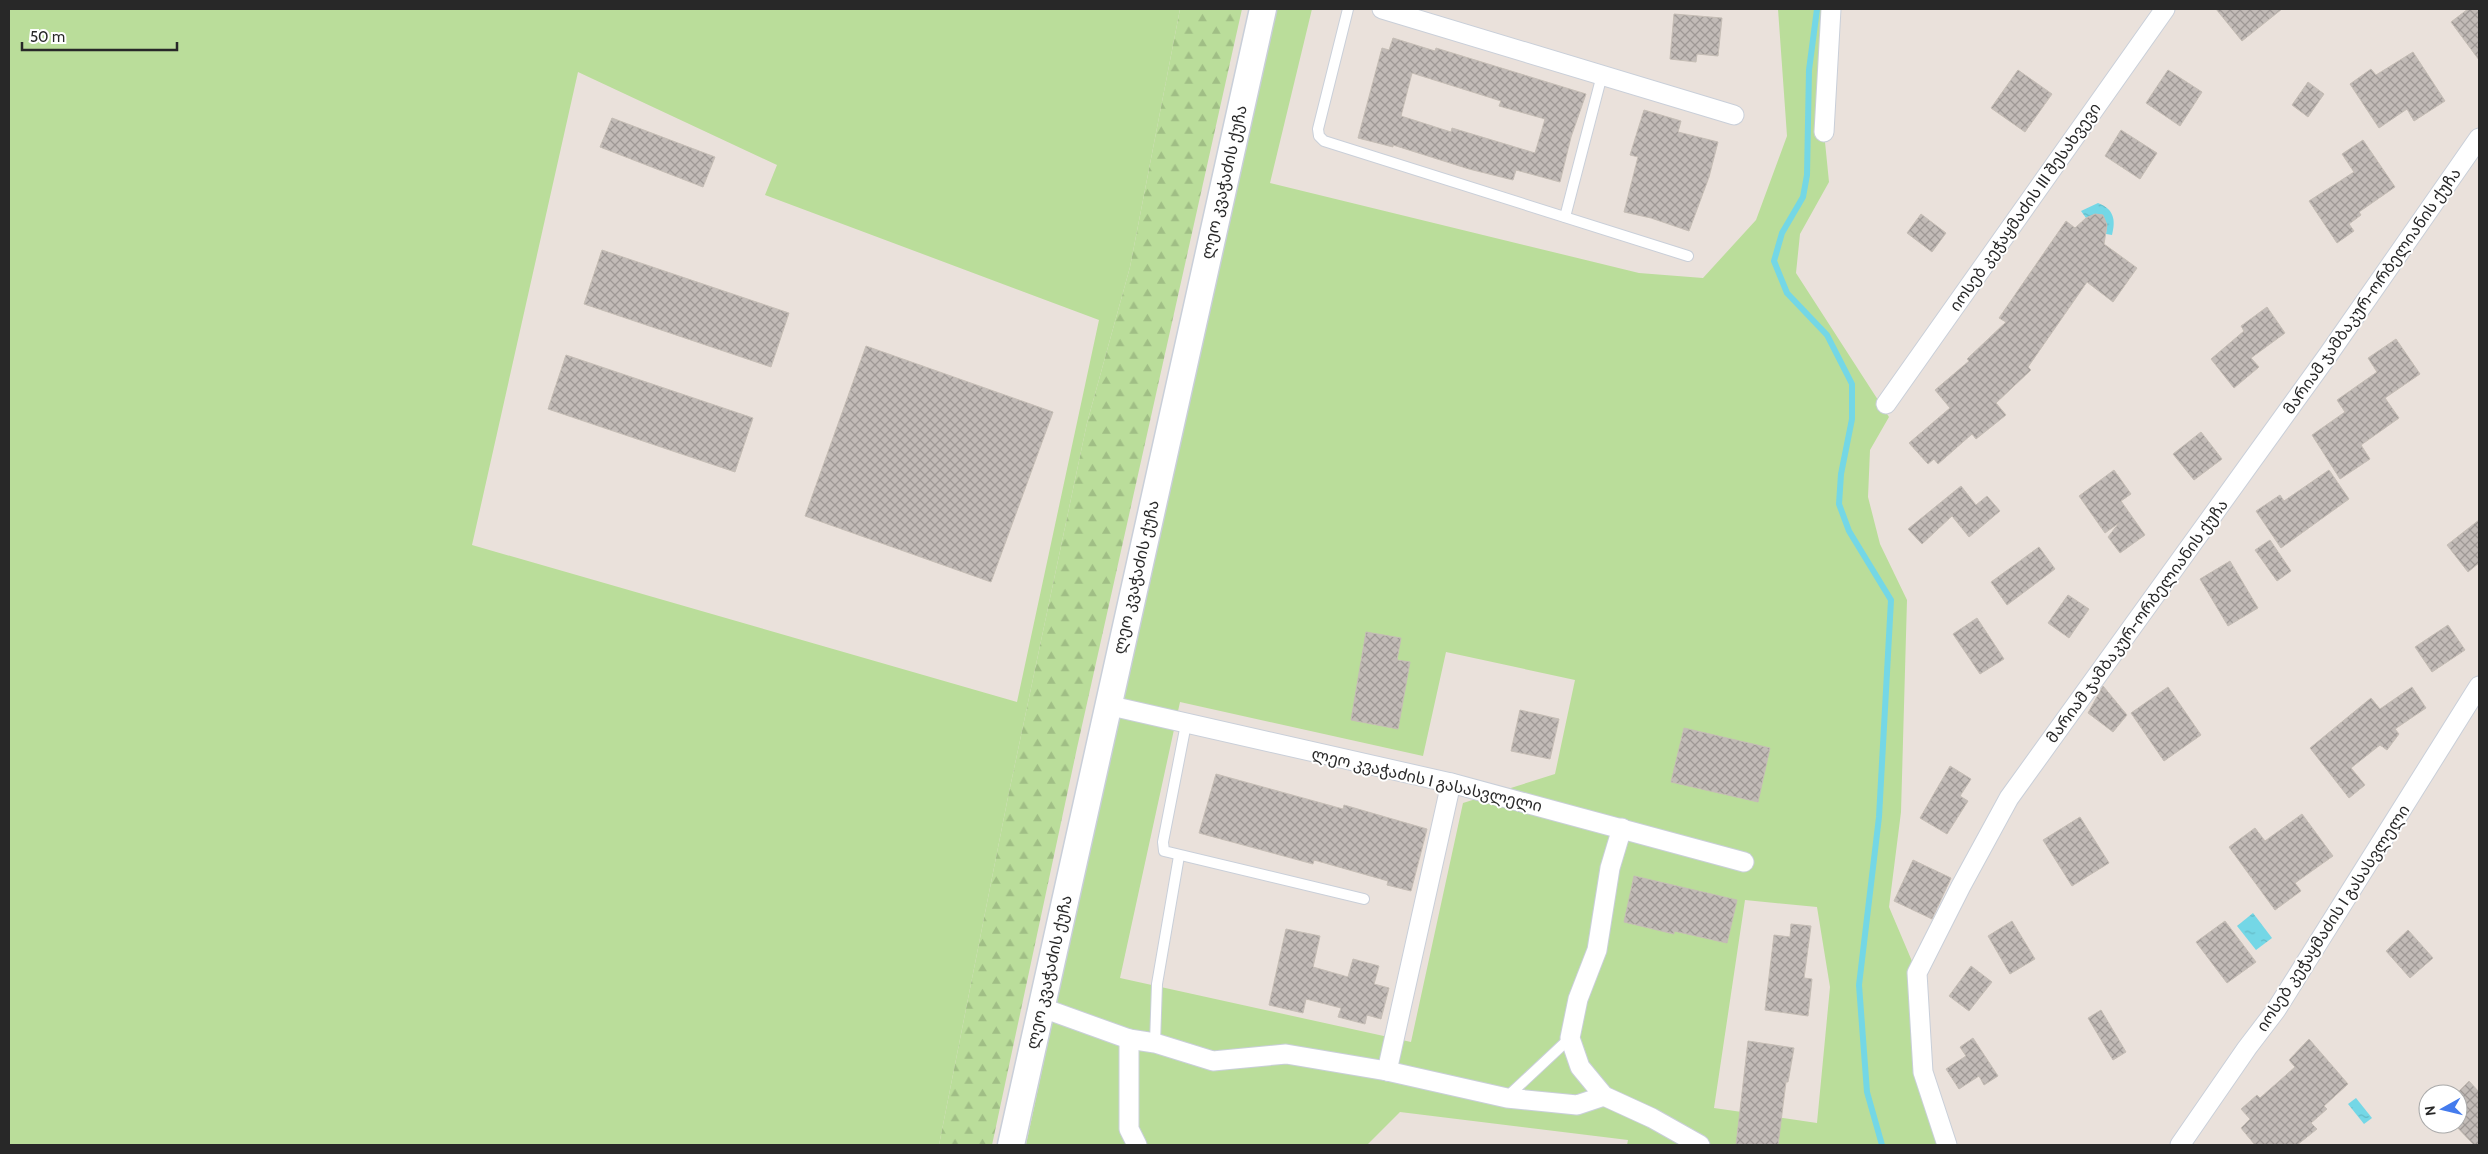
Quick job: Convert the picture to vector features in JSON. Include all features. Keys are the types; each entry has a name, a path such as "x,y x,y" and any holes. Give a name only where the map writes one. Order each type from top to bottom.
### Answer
{"main road":[{"name":"ლეო კვაჭაძის ქუჩა","path":"1011,1145 1040,1007 1263,9"}],"street":[{"path":"1382,9 1734,115"},
{"path":"1824,132 1831,9"},
{"name":"იოსებ კეჭაყმაძის III შესახვევი","path":"1886,404 2165,9"},
{"name":"მარიამ ჯამბაკურ-ორბელიანის ქუჩა","path":"1947,1145 1923,1072 1917,973 1961,886 2010,798 2333,347 2479,138"},
{"name":"იოსებ კეჭაყმაძის I გასასვლელი","path":"2180,1145 2207,1103 2276,1010 2479,686"},
{"name":"ლეო კვაჭაძის I გასასვლელი","path":"1107,705 1451,783 1744,862"},
{"path":"1387,1071 1451,783"},
{"path":"1622,828 1610,868 1597,950 1578,999 1570,1038 1580,1067 1604,1096 1652,1118 1700,1145"},
{"path":"1040,1007 1130,1039 1155,1043 1213,1061 1286,1054 1387,1071 1506,1098 1577,1105 1604,1096"},
{"path":"1130,1039 1129,1129 1137,1145"}],"lane":[{"path":"1348,9 1318,129 1319,136 1324,141 1688,256"},
{"path":"1565,217 1602,75"},
{"path":"1186,724 1162,842 1164,851 1364,899"},
{"path":"1155,1043 1157,984 1179,856"},
{"path":"1506,1098 1570,1038"}],"green space":[{"path":"9,9 1180,9 1130,267 1087,423 1008,797 939,1145 9,1145","holes":["578,72 777,165 765,195 1099,320 1017,702 472,545"]},
{"path":"1180,9 1242,9 1077,748 992,1145 939,1145 1008,797 1087,423 1130,267"},
{"path":"1270,9 1312,9 1270,183 1639,273 1703,278 1756,220 1787,136 1778,9 1831,9 1824,132 1829,182 1800,234 1796,273 1889,417 1870,450 1868,497 1880,544 1907,600 1901,812 1889,907 1917,973 1923,1072 1947,1145 1627,1145 1628,1140 1400,1112 1367,1145 1026,1145","holes":["1446,652 1575,680 1555,774 1463,803 1411,1042 1120,978 1180,702 1423,756","1745,900 1817,907 1830,987 1817,1123 1714,1108"]}],"water":[{"path":"2098,203 2108,208 2111,212 2114,220 2112,235 2106,234 2107,225 2102,215 2095,214 2086,218 2081,211"},
{"path":"2253,913 2272,938 2256,950 2237,926"},
{"path":"2356,1098 2372,1118 2364,1124 2348,1104"}],"building":[{"path":"2216,9 2282,9 2242,41"},
{"path":"2468,9 2479,9 2479,60 2451,22"},
{"path":"1674,14 1722,18 1718,56 1697,54 1696,62 1670,59"},
{"path":"1393,38 1435,51 1436,48 1586,94 1571,137 1560,182 1516,170 1513,180 1469,169 1393,145 1393,147 1358,138 1382,48 1389,50","holes":["1412,73 1501,101 1499,106 1545,119 1535,153 1452,128 1451,132 1401,116"]},
{"path":"2413,52 2445,101 2414,121 2407,109 2379,128 2350,84 2371,69 2376,75"},
{"path":"2018,70 2052,94 2025,132 1991,108"},
{"path":"2168,70 2202,92 2180,126 2146,103"},
{"path":"2308,82 2324,94 2308,117 2292,105"},
{"path":"1644,110 1681,121 1678,132 1718,142 1709,177 1689,231 1651,218 1624,212 1638,157 1630,155"},
{"path":"612,118 715,157 703,187 600,147"},
{"path":"2121,130 2157,153 2140,179 2105,156"},
{"path":"2363,140 2395,187 2359,212 2361,215 2349,224 2354,231 2337,243 2309,201 2354,172 2342,154"},
{"path":"1921,214 1946,233 1932,252 1907,233"},
{"path":"2095,214 2103,215 2107,225 2104,244 2137,268 2113,302 2087,282 2028,367 2031,370 1996,403 2006,415 1976,439 1972,434 1938,464 1934,459 1928,464 1909,443 1950,408 1935,390 1969,361 1967,359 2006,322 1999,318 2066,221 2075,228 2086,218"},
{"path":"602,250 789,313 771,367 584,304"},
{"path":"2267,307 2285,333 2251,358 2259,367 2234,388 2211,359 2244,331 2241,326"},
{"path":"2396,339 2420,374 2385,398 2399,418 2361,445 2370,459 2340,479 2312,435 2345,412 2337,400 2377,372 2368,358"},
{"path":"866,346 1053,412 991,582 805,516"},
{"path":"566,355 753,418 735,472 548,409"},
{"path":"2201,432 2222,459 2194,480 2173,454"},
{"path":"2114,470 2131,494 2121,501 2145,535 2120,553 2108,537 2119,523 2105,533 2079,496"},
{"path":"2329,470 2349,499 2281,548 2256,511 2280,495 2284,501"},
{"path":"1961,486 1976,505 1987,496 2000,511 1969,537 1952,516 1922,544 1908,529"},
{"path":"2479,520 2479,563 2468,572 2447,545"},
{"path":"2270,540 2291,571 2277,581 2255,550"},
{"path":"2039,547 2055,569 2007,605 1991,582"},
{"path":"2230,561 2258,608 2228,626 2200,579"},
{"path":"2068,595 2089,609 2069,638 2048,623"},
{"path":"1977,618 2004,659 1980,674 1953,634"},
{"path":"2448,625 2465,650 2432,672 2415,647"},
{"path":"1366,632 1401,638 1397,660 1410,662 1398,729 1351,720"},
{"path":"2103,686 2127,715 2113,732 2088,713"},
{"path":"2168,687 2201,735 2164,761 2131,713"},
{"path":"2412,687 2426,708 2395,729 2399,734 2387,750 2380,745 2351,768 2365,785 2349,798 2310,748 2371,698 2380,709"},
{"path":"1520,710 1559,719 1550,759 1511,751"},
{"path":"1684,728 1770,748 1758,802 1671,782"},
{"path":"1950,766 1971,779 1960,796 1968,801 1947,834 1920,818"},
{"path":"1216,774 1343,809 1344,805 1427,829 1411,891 1387,885 1388,881 1314,860 1313,864 1199,833"},
{"path":"2302,814 2333,856 2295,883 2301,891 2275,910 2229,847 2255,828 2265,841"},
{"path":"2080,817 2109,863 2072,886 2043,840"},
{"path":"1913,860 1951,878 1932,919 1894,901"},
{"path":"1634,876 1737,900 1727,943 1674,931 1674,934 1624,922"},
{"path":"2012,921 2035,959 2010,974 1988,936"},
{"path":"2225,921 2256,962 2227,983 2196,942"},
{"path":"1791,924 1811,926 1804,978 1812,979 1808,1016 1765,1010 1774,935 1790,937"},
{"path":"1286,929 1320,936 1313,967 1348,977 1353,959 1379,966 1374,984 1389,988 1381,1019 1367,1015 1365,1024 1338,1017 1341,1008 1306,999 1303,1013 1269,1005"},
{"path":"2408,930 2433,958 2410,978 2386,951"},
{"path":"1971,966 1992,982 1969,1011 1949,996"},
{"path":"2101,1010 2126,1052 2113,1060 2088,1018"},
{"path":"1973,1038 1998,1076 1984,1085 1979,1076 1959,1089 1946,1069 1966,1056 1960,1047"},
{"path":"2309,1039 2348,1084 2324,1106 2327,1109 2311,1123 2317,1129 2297,1145 2255,1145 2241,1128 2250,1119 2241,1109 2257,1095 2260,1098 2295,1067 2289,1060"},
{"path":"1748,1041 1794,1048 1788,1082 1786,1082 1778,1145 1736,1145"},
{"path":"2469,1081 2479,1092 2479,1145 2474,1145 2464,1134 2468,1134 2468,1084 2466,1084"}],"waterway":[{"path":"1817,9 1809,70 1807,175 1803,197 1782,233 1774,261 1787,293 1827,335 1852,384 1852,419 1841,474 1839,504 1849,531 1891,600 1879,817 1859,985 1867,1092 1882,1145"}]}
